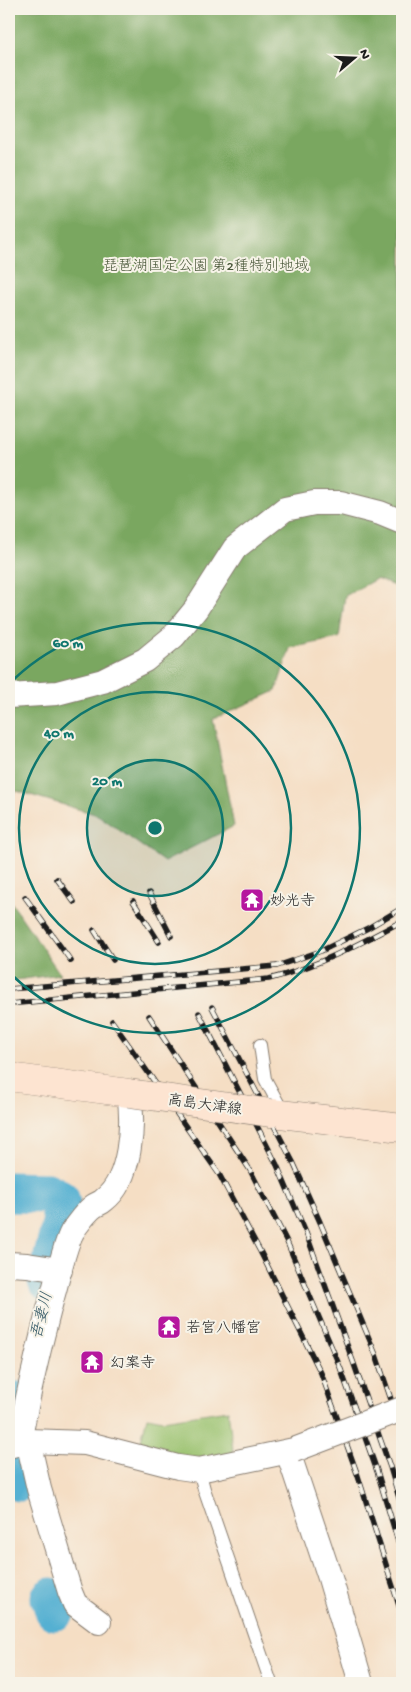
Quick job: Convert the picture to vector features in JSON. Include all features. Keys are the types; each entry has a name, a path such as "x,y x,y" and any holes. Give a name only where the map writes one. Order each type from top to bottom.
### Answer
{"main road":[{"name":"高島大津線","path":"9,1077 278,1114 402,1128"}],"street":[{"path":"9,696 57,693 103,681 145,660 174,636 196,609 235,548 285,508 314,503 341,504 380,513 402,522"},
{"path":"99,1622 75,1604 39,1489 19,1443 51,1269 72,1232 92,1207 105,1200 120,1180 131,1138 132,1114 130,1094"},
{"path":"9,1264 51,1269"},
{"path":"19,1443 85,1443 199,1470 291,1451 402,1410"},
{"path":"291,1451 361,1683"}],"lane":[{"path":"260,1045 265,1079 278,1114"},
{"path":"199,1470 270,1683"}],"green space":[{"name":"琵琶湖国定公園 第2種特別地域","path":"9,9 402,9 402,589 376,579 345,596 339,638 290,648 276,691 213,719 234,826 164,862 98,815 17,791 9,798"},
{"path":"9,899 60,974 9,981"},
{"path":"228,1410 234,1458 198,1458 139,1448 147,1417 163,1420"}],"waterway":[{"name":"吾妻川","path":"9,1192 47,1193 59,1199 63,1220 48,1281"},
{"name":"吾妻川","path":"18,1402 13,1441 14,1459 19,1481"},
{"name":"吾妻川","path":"51,1598 55,1610"}],"railway":[{"path":"57,879 74,902"},
{"path":"149,893 171,936"},
{"path":"25,897 71,961"},
{"path":"133,901 159,942"},
{"path":"9,989 277,966 321,951 368,928 402,908"},
{"path":"9,1004 269,979 321,961 402,921"},
{"path":"94,930 113,960"},
{"path":"212,1007 293,1162 320,1222 376,1355 402,1432"},
{"path":"199,1013 277,1165 306,1233 390,1467 402,1508"},
{"path":"149,1016 250,1170 287,1242 340,1367 377,1471 402,1555"},
{"path":"112,1021 219,1174 321,1373 358,1476 402,1615"}],"place":[{"name":"妙光寺","path":"252,900"},
{"name":"若宮八幡宮","path":"169,1327"},
{"name":"幻案寺","path":"92,1362"}]}
